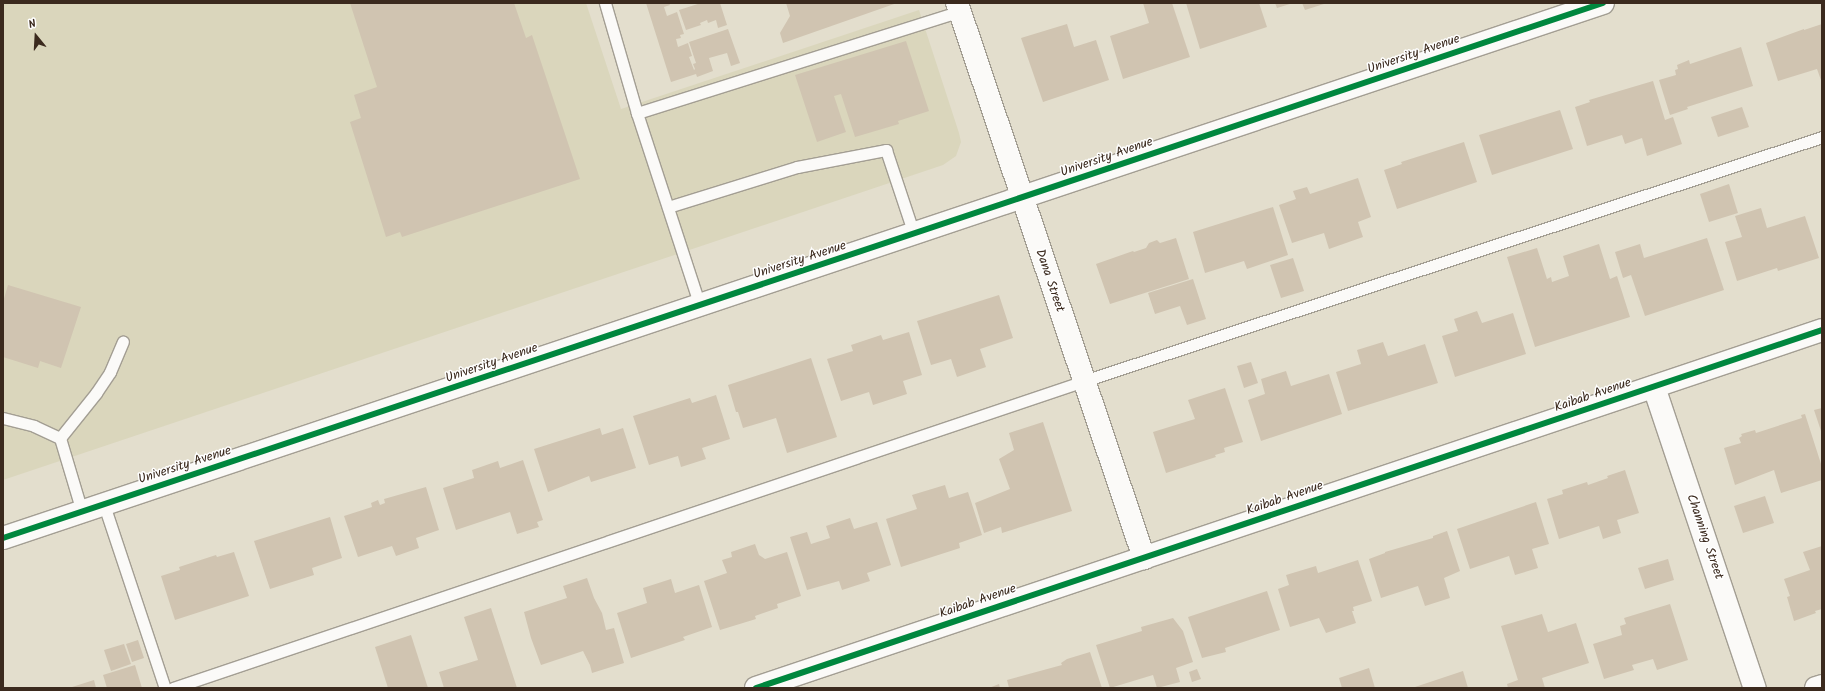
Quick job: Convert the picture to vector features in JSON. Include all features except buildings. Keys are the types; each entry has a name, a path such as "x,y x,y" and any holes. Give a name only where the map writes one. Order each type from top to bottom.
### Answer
{"street":[{"name":"University Avenue","path":"3,538 1603,3"},
{"name":"Dana Street","path":"958,7 1021,198 1144,558"},
{"name":"Kaibab Avenue","path":"756,688 1822,330"},
{"name":"Channing Street","path":"1654,387 1754,688"},
{"path":"1816,688 1822,686"}],"lane":[{"path":"605,3 637,113 700,306"},
{"path":"637,113 958,7"},
{"path":"173,688 1084,381 1822,137"},
{"path":"668,207 797,167 886,150 914,234"},
{"path":"60,438 96,393 110,372 123,342"},
{"path":"3,418 34,426 60,438 82,512"},
{"path":"104,505 164,688"}],"shaded area":[{"path":"3,3 586,3 621,109 919,10 961,142 956,156 943,165 3,480"}],"cycle path":[{"path":"3,538 1603,3"},
{"path":"756,688 1822,330"}]}
